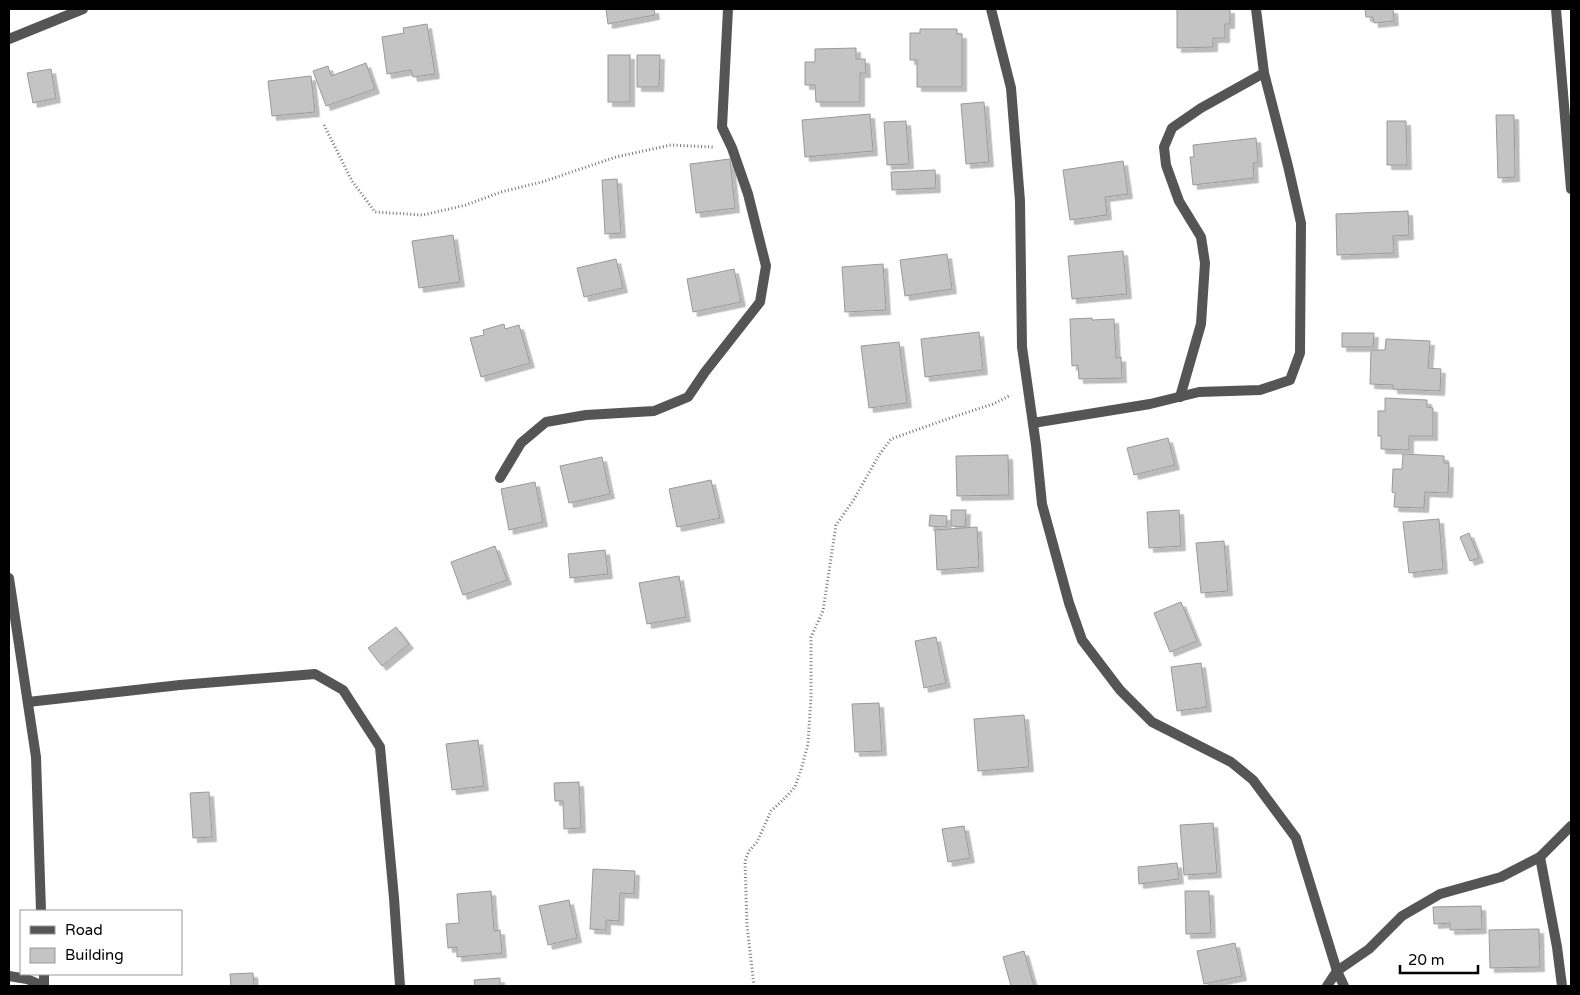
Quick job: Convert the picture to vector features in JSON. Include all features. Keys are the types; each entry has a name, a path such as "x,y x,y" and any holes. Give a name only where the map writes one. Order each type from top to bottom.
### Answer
{"street":[{"path":"9,39 83,9"},
{"path":"500,478 521,443 546,422 586,416 654,411 688,397 705,372 760,302 766,266 748,194 722,126 728,9"},
{"path":"991,9 1011,88 1020,201 1022,347 1042,504 1082,640 1120,690 1152,722 1231,762 1253,780 1296,838 1337,971 1344,986"},
{"path":"1033,423 1150,404 1200,392 1260,390 1290,380 1300,352 1301,223 1264,74 1256,9"},
{"path":"1556,9 1571,189"},
{"path":"1180,397 1201,324 1205,264 1201,237 1179,201 1166,166 1164,147 1172,128 1201,108 1264,74"},
{"path":"9,578 36,757 41,910"},
{"path":"28,702 180,685 315,674 343,690 380,747 400,986"},
{"path":"1327,986 1337,971 1370,949 1402,916 1440,894 1501,877 1540,857 1571,826"},
{"path":"1540,857 1557,947 1561,984"},
{"path":"9,976 27,979 43,986"}],"path":[{"path":"324,125 352,181 376,212 423,215 466,205 501,192 542,182 616,157 671,145 732,148"},
{"path":"754,986 747,925 745,861 749,851 760,835 771,810 795,787 801,770 808,744 812,637 823,612 836,525 891,439 993,404 1028,386"}],"building":[{"path":"606,9 654,9 655,15 608,24"},
{"path":"1177,9 1230,9 1230,24 1225,24 1225,38 1213,38 1213,47 1177,48"},
{"path":"1365,9 1393,9 1394,21 1374,23 1373,17 1366,17"},
{"path":"427,24 435,74 413,77 411,70 387,74 382,37 404,33 403,28"},
{"path":"920,29 957,29 957,34 962,34 962,87 917,87 917,60 910,60 910,33 920,33"},
{"path":"856,48 856,59 865,59 866,73 860,73 860,102 816,102 815,85 805,85 805,62 815,62 815,49"},
{"path":"608,55 630,55 630,102 608,102"},
{"path":"637,55 660,55 659,87 637,87"},
{"path":"366,63 375,89 326,106 313,71 328,66 331,76"},
{"path":"51,69 56,98 33,103 27,73"},
{"path":"311,76 315,112 272,116 268,81"},
{"path":"984,102 989,162 966,164 961,104"},
{"path":"870,114 873,151 805,157 802,120"},
{"path":"1496,115 1514,115 1515,177 1498,178"},
{"path":"906,121 909,164 887,165 884,122"},
{"path":"1387,121 1406,121 1407,165 1387,165"},
{"path":"1256,138 1258,162 1253,163 1254,178 1193,185 1190,157 1194,157 1193,145"},
{"path":"730,159 735,208 696,213 690,164"},
{"path":"1123,161 1128,194 1105,197 1107,215 1070,220 1063,170"},
{"path":"935,170 936,188 892,190 891,172"},
{"path":"617,179 621,233 605,234 602,180"},
{"path":"1408,211 1409,235 1393,236 1394,253 1337,255 1336,214"},
{"path":"453,235 460,282 419,288 412,241"},
{"path":"1123,251 1127,294 1072,299 1068,256"},
{"path":"947,254 952,289 905,296 900,260"},
{"path":"616,259 623,288 584,297 577,268"},
{"path":"883,264 886,310 845,312 842,267"},
{"path":"734,269 741,302 693,312 687,279"},
{"path":"1092,318 1092,320 1114,319 1116,358 1121,357 1122,378 1079,379 1078,365 1072,366 1070,319"},
{"path":"504,324 505,329 519,325 530,363 481,377 470,338 484,335 483,330"},
{"path":"979,332 983,370 925,377 921,339"},
{"path":"1342,333 1374,333 1373,347 1342,347"},
{"path":"1386,339 1430,341 1428,368 1441,369 1440,391 1393,389 1393,385 1370,384 1371,350 1385,350"},
{"path":"899,342 907,403 869,408 861,346"},
{"path":"1385,398 1427,400 1427,407 1433,408 1433,436 1409,436 1409,450 1381,449 1381,436 1378,436 1378,411 1385,411"},
{"path":"1168,438 1175,465 1134,475 1127,448"},
{"path":"1403,454 1444,456 1444,463 1449,463 1448,493 1425,492 1424,508 1394,507 1395,493 1392,492 1393,469 1402,469"},
{"path":"1008,455 1009,495 957,496 956,456"},
{"path":"602,457 610,494 569,503 560,466"},
{"path":"711,480 720,518 677,527 669,489"},
{"path":"535,482 543,522 509,530 501,489"},
{"path":"951,510 966,510 965,527 951,526"},
{"path":"1179,510 1181,546 1149,548 1147,512"},
{"path":"930,515 947,516 946,527 929,526"},
{"path":"1439,519 1443,569 1409,573 1403,522"},
{"path":"977,527 979,567 937,570 935,530"},
{"path":"1469,533 1479,558 1470,561 1460,537"},
{"path":"1224,541 1228,591 1201,593 1196,543"},
{"path":"495,546 507,580 463,595 451,562"},
{"path":"605,550 608,574 570,578 568,554"},
{"path":"679,576 686,617 647,624 639,583"},
{"path":"1181,602 1197,641 1170,652 1154,613"},
{"path":"396,627 409,644 382,666 368,648"},
{"path":"936,637 946,683 924,688 915,641"},
{"path":"1201,663 1207,707 1177,711 1171,667"},
{"path":"879,703 882,751 855,752 852,704"},
{"path":"1024,715 1029,767 978,771 974,719"},
{"path":"478,740 484,786 452,790 446,744"},
{"path":"579,782 581,828 564,829 563,801 555,801 554,783"},
{"path":"209,792 212,837 193,838 190,793"},
{"path":"1213,823 1217,873 1184,875 1180,825"},
{"path":"964,826 970,858 948,862 942,829"},
{"path":"1177,863 1179,879 1139,884 1138,867"},
{"path":"593,869 635,871 634,894 620,893 619,921 606,920 606,930 590,929"},
{"path":"491,891 494,931 500,930 502,953 457,957 457,947 448,948 446,924 459,923 457,894"},
{"path":"1185,891 1209,891 1211,933 1186,934"},
{"path":"569,900 577,938 548,945 539,906"},
{"path":"1481,906 1482,929 1450,930 1450,923 1434,924 1433,907"},
{"path":"1539,929 1540,967 1490,968 1489,930"},
{"path":"1235,943 1242,976 1204,984 1197,951"},
{"path":"1024,951 1034,986 1011,986 1003,957"},
{"path":"253,973 254,986 231,986 230,974"},
{"path":"500,978 500,986 475,986 474,980"}]}
